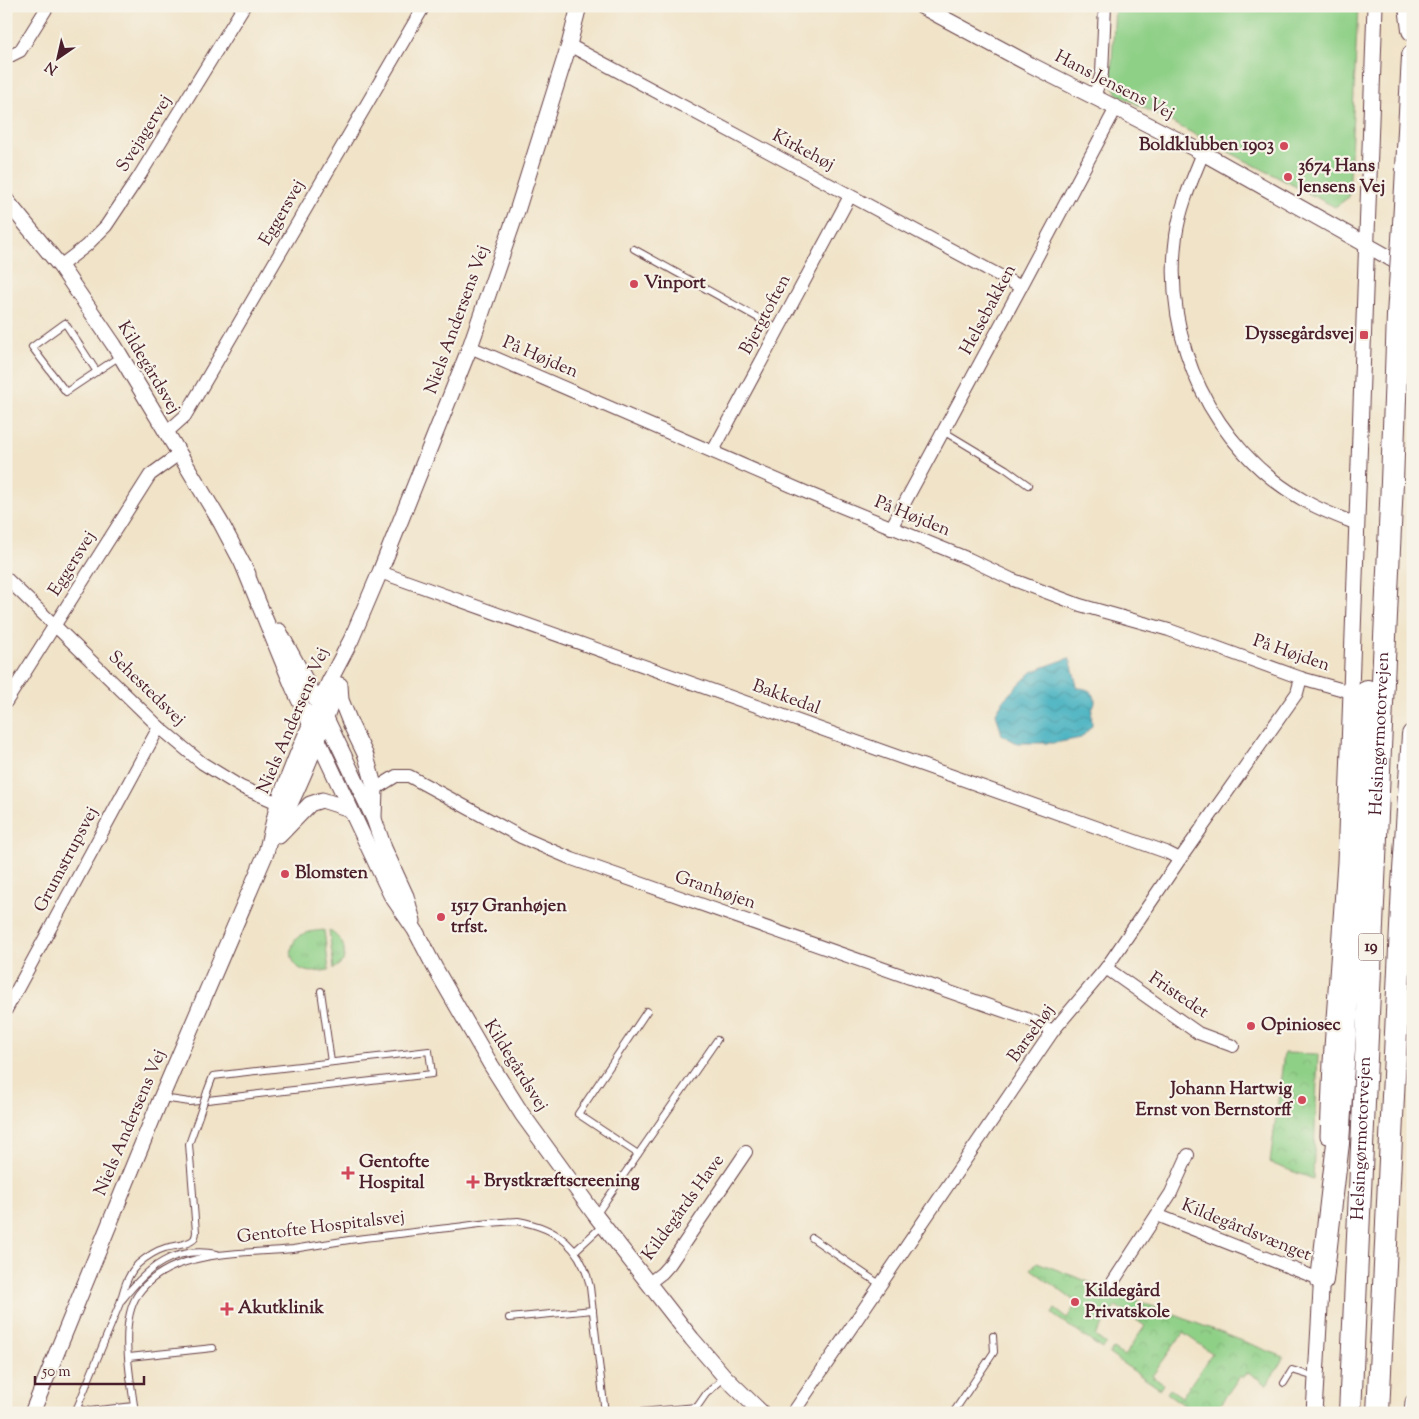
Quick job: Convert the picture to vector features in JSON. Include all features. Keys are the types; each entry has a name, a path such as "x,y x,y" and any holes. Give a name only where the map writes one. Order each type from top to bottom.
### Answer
{"highway":[{"path":"1410,6 1413,30"},
{"name":"Helsingørmotorvejen","path":"1350,1413 1398,316 1413,56"},
{"path":"1322,1280 1339,1133 1380,492 1392,482"},
{"name":"Helsingørmotorvejen","path":"1378,1413 1403,885 1413,735"}],"street":[{"path":"6,58 20,51 48,6"},
{"name":"Svejagervej","path":"60,266 86,246 106,226 140,175 244,6"},
{"name":"Eggersvej","path":"166,433 185,416 424,6"},
{"name":"Niels Andersens Vej","path":"290,807 310,724 351,640 380,572 470,347 517,210 569,45 579,6"},
{"name":"Hans Jensens Vej","path":"921,6 1031,65 1204,153 1367,246"},
{"path":"1094,97 1102,73 1105,6"},
{"path":"1314,1413 1322,1280 1330,1062 1345,862 1375,6"},
{"name":"Kirkehøj","path":"569,45 1021,287"},
{"name":"Helsebakken","path":"890,528 1116,108"},
{"path":"1204,153 1186,193 1176,236 1174,279 1178,322 1189,364 1208,404 1232,440 1263,471 1304,501 1330,514 1357,524"},
{"name":"Bjergtoften","path":"713,451 850,196"},
{"name":"Kildegårdsvej","path":"6,200 60,266 80,294 120,356 221,524 326,718 374,819 384,848 406,896 415,930"},
{"path":"1367,246 1413,271"},
{"name":"På Højden","path":"470,347 1011,579 1080,605 1170,630 1301,678 1350,692"},
{"name":"Eggersvej","path":"6,702 150,474 179,454"},
{"name":"Kildegårdsvej","path":"243,565 293,687 390,895 415,930 491,1065 528,1122 599,1220 692,1339 725,1377 762,1413"},
{"name":"Bakkedal","path":"380,572 1139,842 1180,859"},
{"name":"Sehestedsvej","path":"6,578 159,727 202,763 242,787 290,807"},
{"name":"Niels Andersens Vej","path":"32,1413 161,1098 268,848 290,807 318,741 351,640"},
{"name":"Kildegårdsvej","path":"340,676 341,700 350,725 366,756 375,789 374,819"},
{"name":"Barsehøj","path":"794,1413 1053,1031 1106,968 1297,693 1301,678"},
{"name":"Grumstrupsvej","path":"6,1010 159,727"},
{"name":"Granhøjen","path":"375,789 396,776 409,776 521,837 572,859 1026,1019 1053,1031"},
{"path":"268,848 290,807 322,800 350,809"},
{"name":"Fristedet","path":"1106,968 1198,1032 1233,1046"},
{"name":"Kildegårds Have","path":"649,1283 670,1264 746,1152"},
{"name":"Kildegårdsvænget","path":"1112,1282 1171,1193 1188,1155"},
{"name":"Kildegårdsvænget","path":"1157,1215 1322,1280"},
{"path":"1412,1413 1413,1402"}],"lane":[{"path":"634,249 778,329"},
{"path":"97,372 65,323 32,347 66,392 97,372 120,356"},
{"path":"943,431 1006,469 1028,485"},
{"path":"161,1098 190,1102 432,1074 429,1051 331,1062 321,991"},
{"path":"638,1154 578,1114 647,1011"},
{"path":"575,1250 599,1220 638,1154 717,1040"},
{"name":"Gentofte Hospitalsvej","path":"331,1062 213,1076 188,1144 195,1237 188,1243 163,1249 144,1259 129,1276 76,1411 135,1409 128,1357 129,1318 132,1306 142,1289 157,1276 172,1267 189,1261 221,1255 294,1249 350,1240 518,1221 554,1232 575,1250 581,1259 588,1278 593,1310 605,1413"},
{"path":"812,1238 881,1285"},
{"path":"120,1302 140,1278 160,1263 182,1254 193,1252 221,1255"},
{"path":"509,1318 593,1310"},
{"path":"953,1413 994,1352 993,1336"},
{"path":"128,1357 214,1348"},
{"path":"1284,1382 1292,1370 1315,1376"},
{"path":"630,1413 698,1410 706,1394 725,1377"}],"green space":[{"name":"Boldklubben 1903","path":"1115,6 1358,6 1349,197 1335,207 1117,94 1111,81"},
{"path":"324,930 329,970 312,972 300,969 293,960 293,943 301,935 312,931"},
{"path":"329,930 340,940 344,951 343,961 334,969"},
{"path":"1284,1053 1318,1054 1313,1179 1270,1163"},
{"path":"1037,1262 1284,1357 1267,1385 1248,1372 1243,1378 1240,1376 1214,1413 1195,1413 1167,1393 1170,1389 1182,1397 1212,1353 1183,1333 1152,1376 1163,1384 1160,1389 1109,1354 1113,1349 1124,1356 1145,1326 1116,1306 1095,1336 1106,1344 1102,1349 1052,1314 1055,1309 1067,1318 1077,1303 1031,1269"}],"water":[{"path":"1069,658 1078,688 1088,690 1094,696 1092,726 1081,738 1055,743 1017,743 1002,735 996,713 1005,698 1032,672"}],"place":[{"name":"Boldklubben 1903","path":"1284,146"},
{"name":"3674 Hans Jensens Vej","path":"1288,177"},
{"name":"Vinport","path":"634,284"},
{"name":"Dyssegårdsvej","path":"1364,335"},
{"name":"Blomsten","path":"285,874"},
{"name":"1517 Granhøjen trfst.","path":"441,917"},
{"name":"Opiniosec","path":"1251,1026"},
{"name":"Johann Hartwig Ernst von Bernstorff","path":"1302,1100"},
{"name":"Gentofte Hospital","path":"348,1173"},
{"name":"Brystkræftscreening","path":"473,1182"},
{"name":"Kildegård Privatskole","path":"1075,1302"},
{"name":"Akutklinik","path":"227,1309"}]}
